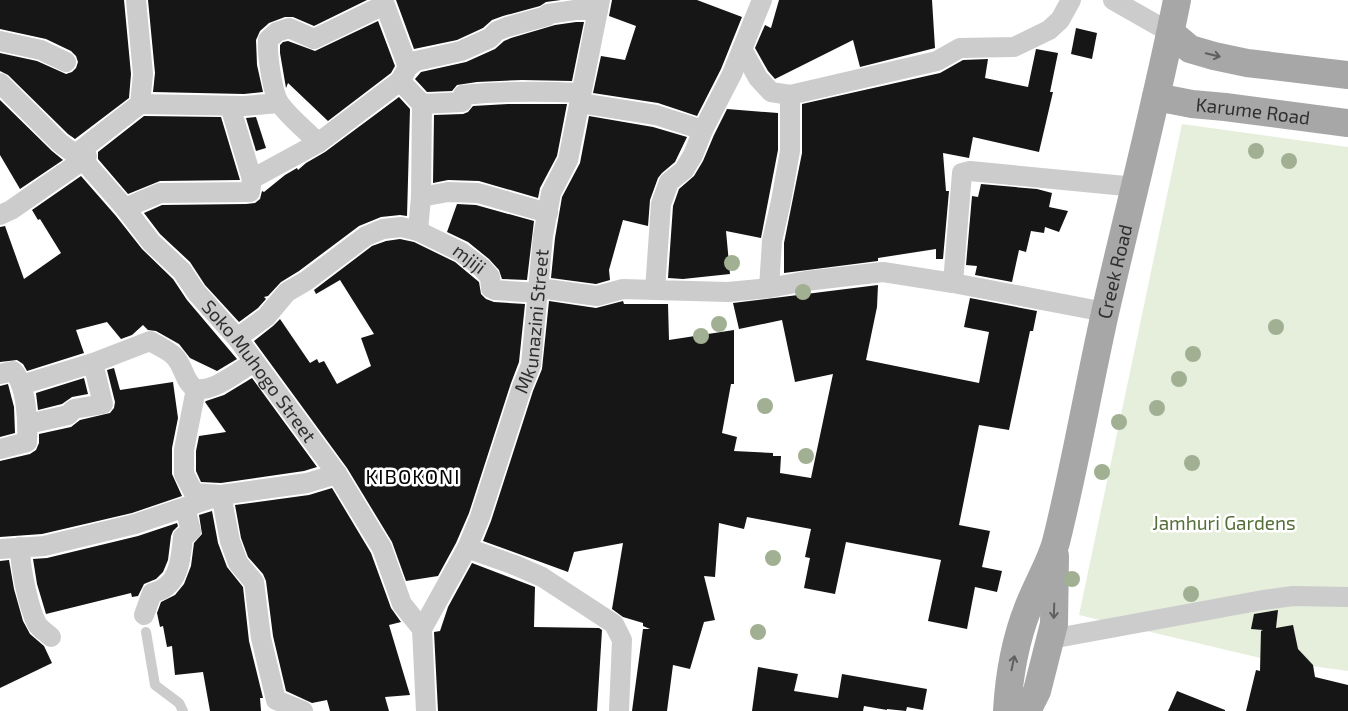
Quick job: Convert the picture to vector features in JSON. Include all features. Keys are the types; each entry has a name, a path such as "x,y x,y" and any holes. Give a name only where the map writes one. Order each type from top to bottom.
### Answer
{"main road":[{"name":"Creek Road","path":"1006,711 1008,683 1019,632 1055,544 1105,312 1136,187 1177,0"},
{"path":"1170,34 1190,49 1214,56 1348,75"},
{"name":"Karume Road","path":"1156,97 1192,104 1348,123"},
{"name":"Creek Road","path":"1027,711 1037,692 1051,639 1054,615 1055,544"}],"street":[{"path":"136,0 143,74 140,104"},
{"path":"654,290 660,204 669,182 684,170 690,161 703,130 732,74 762,0"},
{"path":"742,49 758,78 771,92 790,95 937,61 960,48 1014,46 1050,30 1060,20 1071,0"},
{"path":"1113,0 1170,34"},
{"path":"237,338 266,317 287,292 306,281 366,236 383,229 401,227 418,231 421,197 422,104 404,74 383,2 314,39 289,28 277,32 268,40 270,71 279,102 318,143"},
{"path":"252,179 318,143 404,74 416,61 461,51 490,38 497,31 547,16 548,14 599,5"},
{"name":"Mkunazini Street","path":"422,629 467,548 480,517 522,387 531,365 539,290 542,236 551,192 568,160 599,5"},
{"path":"0,41 41,50 66,62"},
{"name":"Soko Muhogo Street","path":"0,83 60,143 82,161 151,242 182,271 196,292 237,338 336,474 382,548 402,604 422,629"},
{"path":"422,104 462,102 462,95 488,92 548,91 656,115 703,130"},
{"path":"769,288 772,241 790,151 790,95"},
{"path":"0,215 11,210 82,161 87,156 81,150 140,104 244,106 279,102"},
{"path":"124,208 160,192 250,192 252,179 230,106"},
{"path":"953,283 962,173 970,171 1136,187"},
{"path":"421,197 448,192 478,193 548,213"},
{"name":"mjiji","path":"418,231 461,252 482,268 490,277 491,288 495,290 539,290"},
{"path":"539,290 597,296 623,289 728,292 883,272 953,283 1105,312"},
{"path":"21,385 93,363 150,341 176,357 183,373 193,388 196,389 201,390 214,386 254,362"},
{"path":"28,424 68,415 74,409 103,404 93,363"},
{"path":"0,374 13,372 18,376 28,424 27,442 0,449"},
{"path":"196,389 184,450 184,474 194,493 221,495"},
{"path":"0,549 44,546 135,524 221,495 307,483 336,474"},
{"path":"221,495 230,541 238,563 254,582 261,638 276,700 303,711"},
{"path":"145,624 152,593 160,592 166,588 173,579 180,563 183,537 191,531 185,508"},
{"path":"20,547 20,556 31,608 38,626 51,637"},
{"path":"467,548 542,576 614,624 622,640 619,711"},
{"path":"1051,639 1263,600 1293,596 1348,597"},
{"path":"422,629 426,711"}],"lane":[{"path":"145,624 155,685 179,703 183,711"}],"green space":[{"name":"Jamhuri Gardens","path":"1182,124 1348,147 1348,671 1269,660 1079,615"}],"building":[{"path":"0,0 124,0 131,74 129,98 75,139 68,134 8,75 0,71 0,53 37,61 66,74 76,68 78,62 76,56 71,51 46,39 0,29"},
{"path":"148,0 367,0 314,26 293,17 285,17 269,23 260,31 256,40 257,65 263,92 244,94 153,92 155,73"},
{"path":"396,0 561,0 546,2 540,6 492,20 483,28 457,40 414,49"},
{"path":"612,0 697,0 742,17 721,69 697,116 658,103 593,93 601,56 625,60 636,26 609,16"},
{"path":"779,0 932,0 935,48 860,67 853,40 775,79 768,71 755,48 765,25 771,28"},
{"path":"378,21 395,66 391,73 328,121 288,83 286,88 280,53 280,45 283,42 288,41 315,51"},
{"path":"584,22 572,81 522,80 477,82 457,85 452,91 427,92 415,79 421,72 466,62 495,49 511,38 555,25"},
{"path":"1076,28 1097,33 1092,59 1071,54"},
{"path":"1036,49 1058,53 1050,92 1053,92 1039,152 973,137 969,158 943,153 946,191 949,191 943,259 936,259 936,249 878,258 878,261 784,273 784,243 802,153 802,104 940,73 963,60 988,59 985,78 1028,87"},
{"path":"399,97 410,109 407,216 381,217 359,226 299,271 281,282 268,296 264,297 266,299 258,308 239,322 205,285 190,262 160,234 144,213 162,205 255,203 260,199 262,191 264,192 285,175 297,168 298,170 325,152"},
{"path":"0,100 63,160 20,189 0,155"},
{"path":"567,104 557,156 540,188 538,198 479,181 448,180 433,183 434,115 463,114 468,112 473,106"},
{"path":"727,109 778,113 778,150 761,238 726,231 730,274 683,279 668,278 673,206 679,189 694,176 703,161"},
{"path":"144,116 221,117 240,180 160,181 128,194 98,159 98,152"},
{"path":"589,116 653,127 687,137 675,162 658,178 650,200 648,226 623,220 609,270 610,280 596,284 551,278 562,197 580,163"},
{"path":"256,117 266,148 256,151 246,118"},
{"path":"81,176 142,249 173,279 187,300 237,359 217,371 190,358 179,344 156,331 148,330 143,325 132,335 121,339 107,322 76,330 84,353 27,371 23,364 17,360 0,362 0,227 5,226 24,279 61,253 40,219 38,220 32,210"},
{"path":"981,184 1037,189 1052,193 1049,207 1068,211 1059,232 1045,227 1044,233 1031,231 1026,252 1019,250 1012,282 975,275 977,266 966,265 972,196 978,197"},
{"path":"457,204 476,205 534,221 527,280 502,279 499,270 489,259 468,242 447,232"},
{"path":"400,239 414,242 455,262 479,282 481,294 486,299 494,302 525,304 519,362 469,513 456,543 438,576 406,581 392,542 347,468 254,341 280,319 310,363 317,359 319,363 324,361 337,384 371,366 361,338 374,334 340,280 316,294 314,290 372,246"},
{"path":"878,285 877,307 866,360 979,383 989,332 964,327 970,298 1037,311 1033,331 1030,331 1009,430 979,425 959,525 990,531 982,567 1002,571 997,592 975,587 967,629 928,621 941,560 846,542 835,594 804,588 810,558 805,557 811,529 747,517 744,529 719,523 715,577 704,576 715,620 704,622 690,669 673,665 667,711 632,711 643,629 650,629 643,626 643,623 623,617 612,609 623,543 574,552 568,572 483,541 542,369 549,301 596,308 623,301 624,304 668,304 669,340 734,330 734,384 731,384 722,433 737,437 734,451 773,453 773,456 781,456 780,473 811,478 833,374 795,382 782,320 739,329 733,303"},
{"path":"114,368 120,390 173,382 178,418 172,448 172,474 182,496 132,513 42,534 0,537 0,461 30,454 36,450 39,443 39,434 71,427 80,420 110,413 114,408 115,402 107,370"},
{"path":"84,378 88,394 72,397 62,404 38,410 36,393"},
{"path":"252,378 317,467 304,471 221,483 201,482 196,471 196,451 199,436 226,432 205,402 224,395"},
{"path":"8,384 14,407 15,433 0,437 0,386"},
{"path":"332,488 371,553 391,608 401,622 389,625 410,695 385,697 389,711 330,711 327,700 312,703 286,691 273,636 266,581 263,574 248,557 241,538 235,505 309,495"},
{"path":"212,511 218,543 227,567 243,587 249,641 263,698 260,698 261,711 210,711 203,672 175,675 172,646 167,647 163,626 160,627 157,613 161,602 175,595 184,584 191,566 194,543 202,534 199,515"},
{"path":"177,523 178,526 171,536 168,560 163,572 156,579 144,584 138,596 132,597 131,593 46,614 37,584 33,559 47,558 138,536"},
{"path":"9,560 14,589 23,621 30,634 44,646 52,663 0,688 0,561"},
{"path":"472,563 535,587 534,627 599,628 602,630 597,711 438,711 434,632 440,631 448,607"},
{"path":"1278,610 1276,628 1293,625 1298,649 1313,665 1315,677 1348,685 1348,711 1246,711 1256,670 1260,671 1261,631 1263,630 1251,629 1254,614"},
{"path":"758,667 798,674 794,691 838,698 842,674 927,689 923,710 907,707 906,711 887,710 864,706 863,711 752,711"},
{"path":"1177,691 1225,710 1225,711 1168,711"}],"district":[{"name":"KIBOKONI","path":"413,477"}]}
